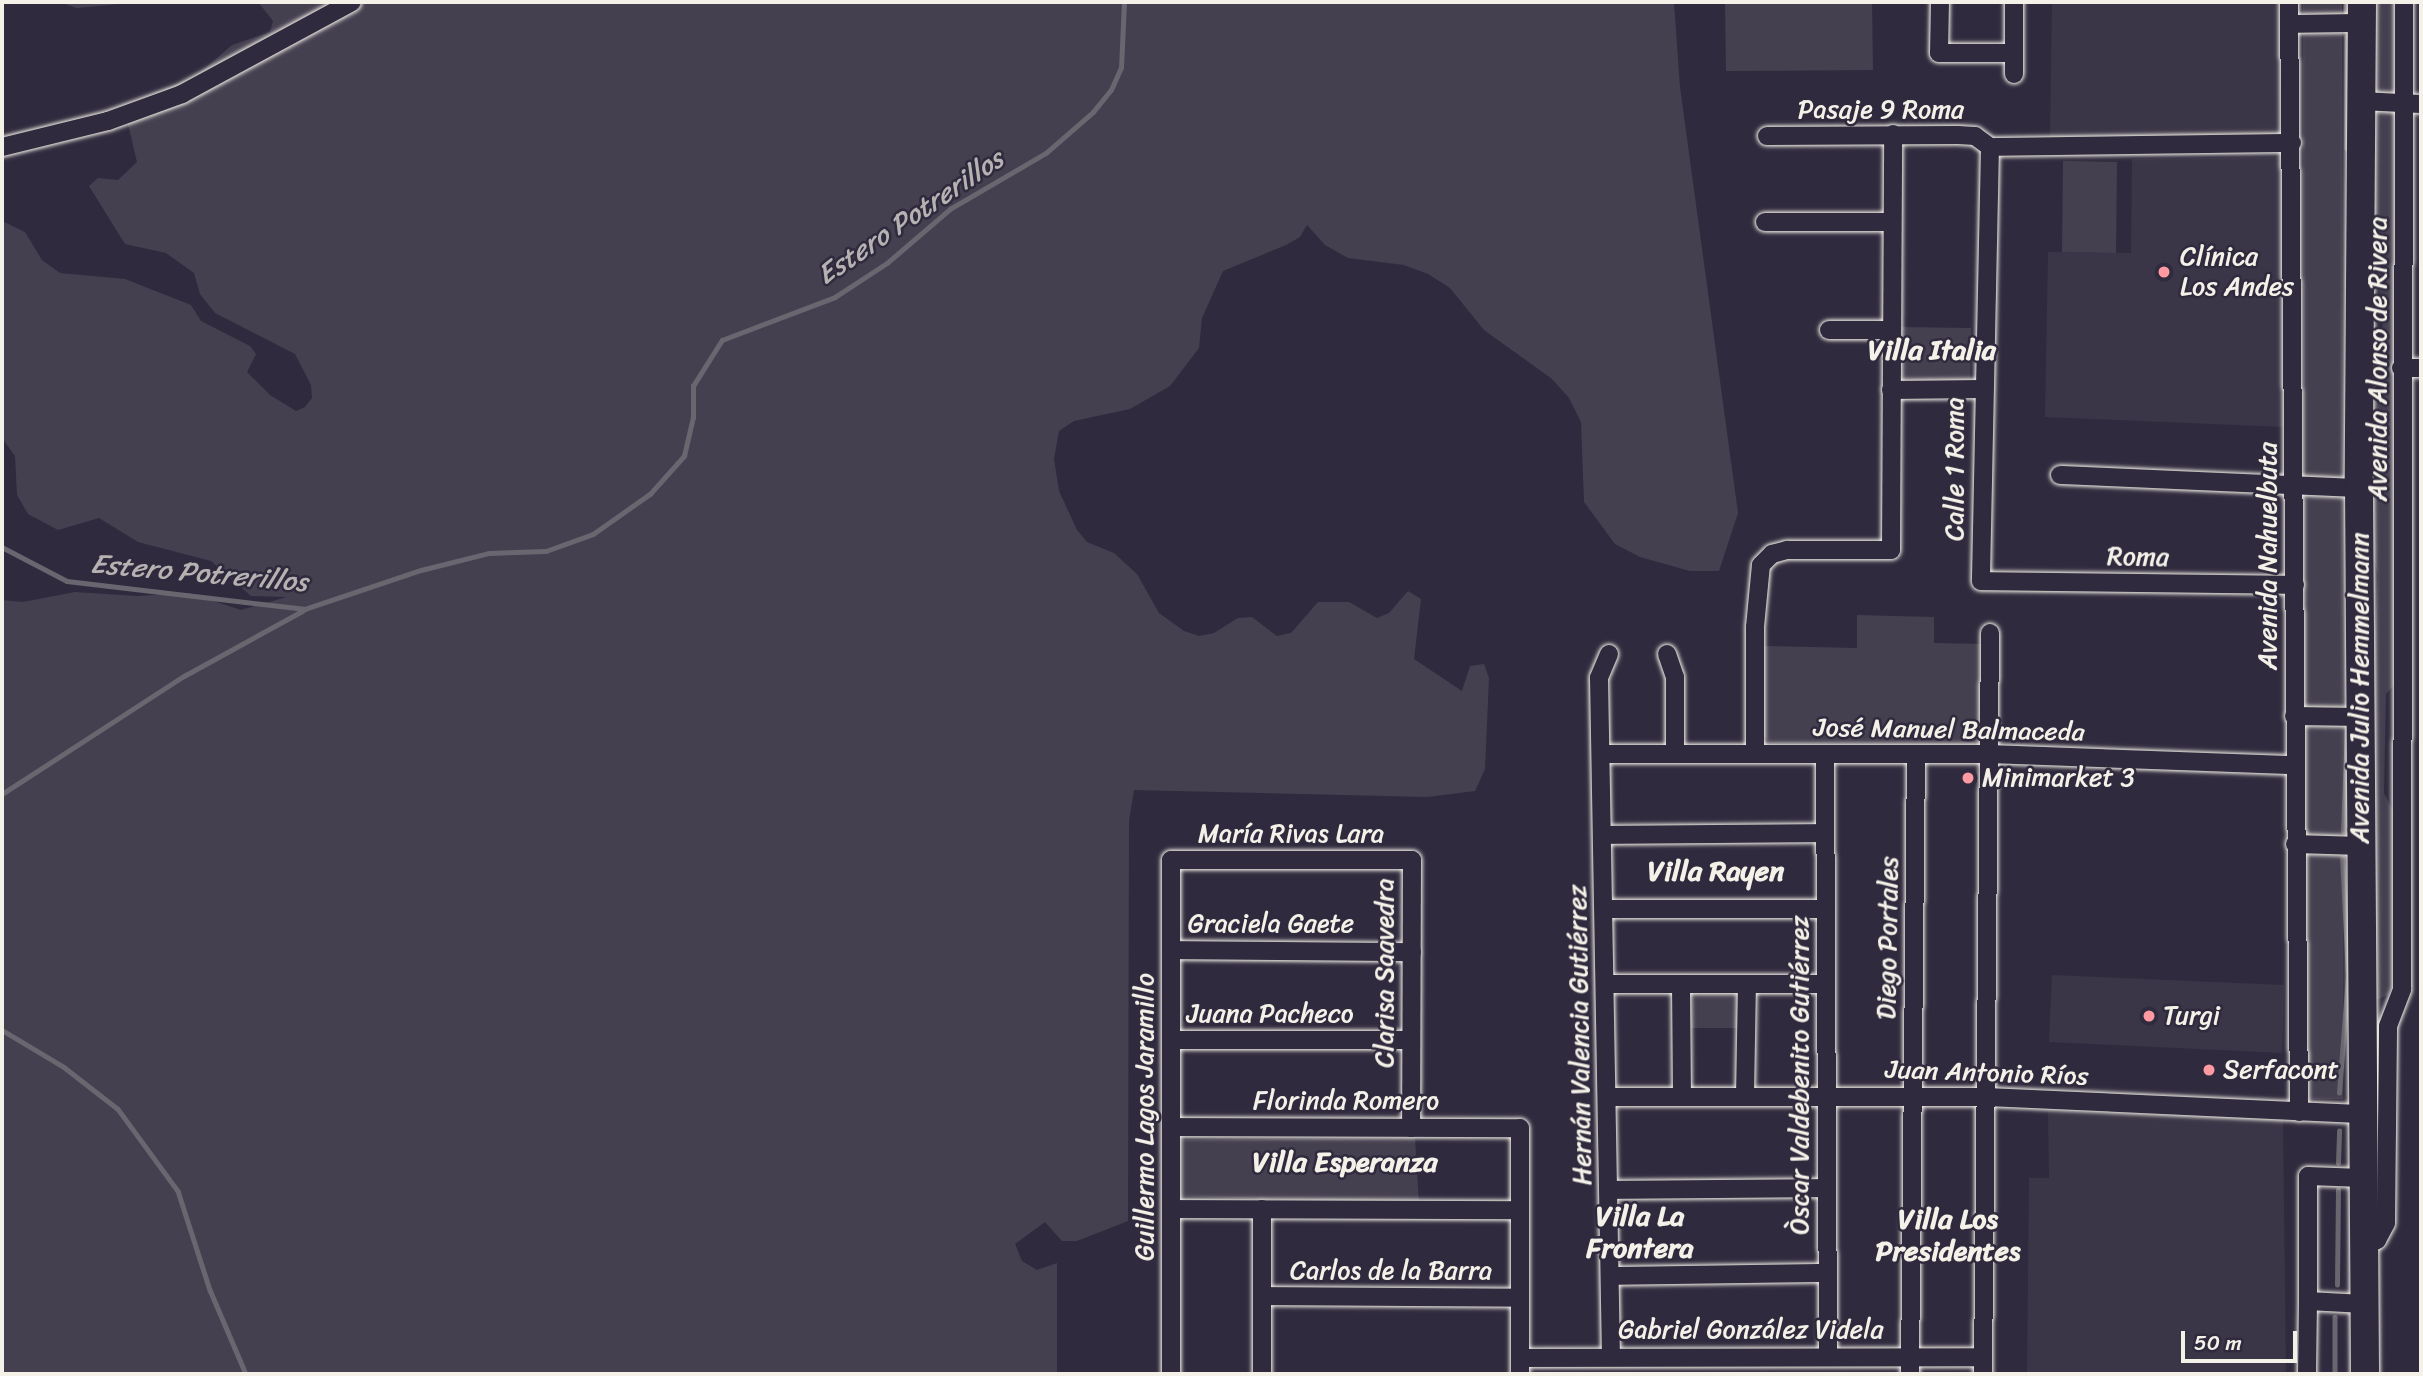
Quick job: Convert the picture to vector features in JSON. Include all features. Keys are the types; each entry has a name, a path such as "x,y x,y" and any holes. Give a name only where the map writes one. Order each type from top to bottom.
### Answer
{"highway":[{"name":"Avenida Julio Hemmelmann","path":"2362,12 2359,488 2365,1374"}],"street":[{"path":"2,146 108,121 182,94 352,2"},
{"path":"1940,2 1939,53 2014,53"},
{"path":"2014,2 2014,74"},
{"name":"Avenida Nahuelbuta","path":"2289,2 2296,486 2294,716 2299,1112"},
{"name":"Avenida Alonso de Rivera","path":"2363,1247 2377,1240 2386,1223 2388,1026 2402,989 2413,650 2413,542 2401,368 2413,104 2404,2"},
{"path":"2289,24 2362,12"},
{"path":"2361,101 2413,104"},
{"path":"1755,753 1755,627 1759,572 1772,554 1891,550 1892,134"},
{"name":"Pasaje 9 Roma","path":"1768,136 1975,136 1990,147"},
{"path":"1990,147 2292,144"},
{"name":"Calle 1 Roma","path":"1981,581 1982,389 1990,147"},
{"path":"1765,222 1892,222"},
{"path":"1829,330 1892,330"},
{"path":"2401,368 2421,368"},
{"path":"1891,390 1982,389"},
{"path":"2060,475 2359,488"},
{"name":"Roma","path":"1981,581 2295,585"},
{"path":"1983,1366 1990,633"},
{"name":"Hernán Valencia Gutiérrez","path":"1609,654 1599,678 1604,835 1611,1357"},
{"path":"1667,654 1675,677 1675,752"},
{"path":"2294,716 2361,717"},
{"name":"José Manuel Balmaceda","path":"1602,754 1989,754 2295,765"},
{"name":"Òscar Valdebenito Gutiérrez","path":"1825,754 1828,1354"},
{"name":"Diego Portales","path":"1910,1366 1916,754"},
{"path":"1604,835 1825,834"},
{"path":"2295,844 2361,846"},
{"name":"María Rivas Lara","path":"1171,860 1412,860"},
{"name":"Guillermo Lagos Jaramillo","path":"1171,860 1171,1374"},
{"name":"Clarisa Saavedra","path":"1411,1128 1412,860"},
{"path":"1605,909 1825,909"},
{"name":"Graciela Gaete","path":"1171,950 1412,952"},
{"path":"1606,984 1826,984"},
{"path":"1681,984 1682,1097"},
{"path":"1745,1096 1747,985"},
{"name":"Juana Pacheco","path":"1171,1040 1411,1040"},
{"name":"Juan Antonio Ríos","path":"1607,1097 1987,1097 2365,1114"},
{"name":"Florinda Romero","path":"1171,1127 1520,1129 1520,1210"},
{"path":"2307,1374 2308,1176 2364,1178"},
{"path":"1609,1190 1827,1188"},
{"path":"1171,1209 1520,1210 1520,1366"},
{"path":"1262,1209 1262,1374"},
{"path":"1610,1276 1827,1273"},
{"name":"Carlos de la Barra","path":"1262,1296 1520,1298"},
{"path":"2308,1301 2364,1304"},
{"name":"Gabriel González Videla","path":"1520,1366 1611,1357 1828,1354 1910,1366 1983,1366"}],"shaded area":[{"path":"59,2 141,2 77,8"},
{"path":"258,2 1674,2 1680,87 1738,513 1719,571 1690,571 1640,557 1615,544 1584,502 1581,422 1569,398 1552,379 1484,330 1450,288 1428,274 1404,265 1348,258 1325,245 1307,225 1300,237 1286,245 1223,271 1202,318 1199,348 1170,386 1130,409 1074,421 1059,431 1054,459 1059,491 1077,530 1087,542 1114,553 1137,574 1159,613 1184,631 1199,636 1214,633 1238,618 1252,617 1277,636 1291,633 1318,602 1349,602 1377,618 1389,613 1408,591 1421,599 1414,659 1462,691 1470,666 1484,664 1489,678 1485,769 1475,791 1427,797 1134,790 1129,821 1128,1221 1077,1241 1062,1241 1045,1222 1015,1244 1022,1261 1037,1270 1057,1263 1057,1374 2,1374 2,600 23,602 75,592 137,596 189,593 241,610 287,597 251,596 211,561 138,542 99,518 58,530 28,514 17,495 15,456 2,438 2,221 25,232 42,260 60,273 125,279 191,305 201,321 250,346 256,354 247,372 270,395 296,411 305,407 312,398 311,385 295,354 215,313 200,294 194,273 166,253 125,244 89,186 98,178 118,180 137,162 127,120 138,101 196,76 232,45 270,32 273,21"},
{"path":"1725,2 1872,2 1873,70 1726,71"},
{"path":"2052,2 2282,2 2279,136 2050,137"},
{"path":"2303,2 2342,2 2343,1099 2305,1099"},
{"path":"2372,2 2397,2 2395,684 2386,694 2384,793 2393,811 2393,982 2388,995 2376,1000 2373,674 2378,575 2373,553 2371,360 2382,337 2384,299 2372,278"},
{"path":"2282,157 2284,427 2045,417 2048,252 2131,253 2132,159"},
{"path":"2063,161 2117,162 2116,253 2062,252"},
{"path":"1898,327 1971,328 1970,386 1897,384"},
{"path":"1857,615 1934,617 1934,643 1983,644 1978,744 1769,743 1764,735 1763,646 1857,648"},
{"path":"2052,975 2284,985 2282,1053 2049,1042"},
{"path":"1689,990 1740,991 1739,1028 1688,1028"},
{"path":"2048,1111 2283,1119 2286,1374 2027,1374 2029,1178 2049,1178"},
{"path":"1415,1138 1419,1204 1177,1196 1176,1140"}],"waterway":[{"name":"Estero Potrerillos","path":"2,547 67,581 305,609 421,570 489,553 546,551 593,534 650,494 684,456 693,418 693,386 722,340 835,297 887,263 950,209 1046,153 1093,112 1111,90 1121,68 1124,2"},
{"path":"2346,2 2346,11"},
{"path":"2347,37 2347,148"},
{"path":"2,794 184,676 302,611"},
{"path":"2343,832 2347,730"},
{"path":"2339,1093 2348,975 2342,858"},
{"path":"2,1030 64,1067 118,1109 178,1191 210,1290 246,1374"},
{"path":"2338,1163 2339,1131"},
{"path":"2337,1285 2338,1190"},
{"path":"2335,1317 2335,1374"}],"place":[{"name":"Clínica Los Andes","path":"2164,272"},
{"name":"Minimarket 3","path":"1968,778"},
{"name":"Turgi","path":"2149,1016"},
{"name":"Serfacont","path":"2209,1070"}],"district":[{"name":"Villa Italia","path":"1932,350"},
{"name":"Villa Rayen","path":"1716,871"},
{"name":"Villa Esperanza","path":"1345,1162"},
{"name":"Villa La Frontera","path":"1640,1232"},
{"name":"Villa Los Presidentes","path":"1948,1235"}]}
